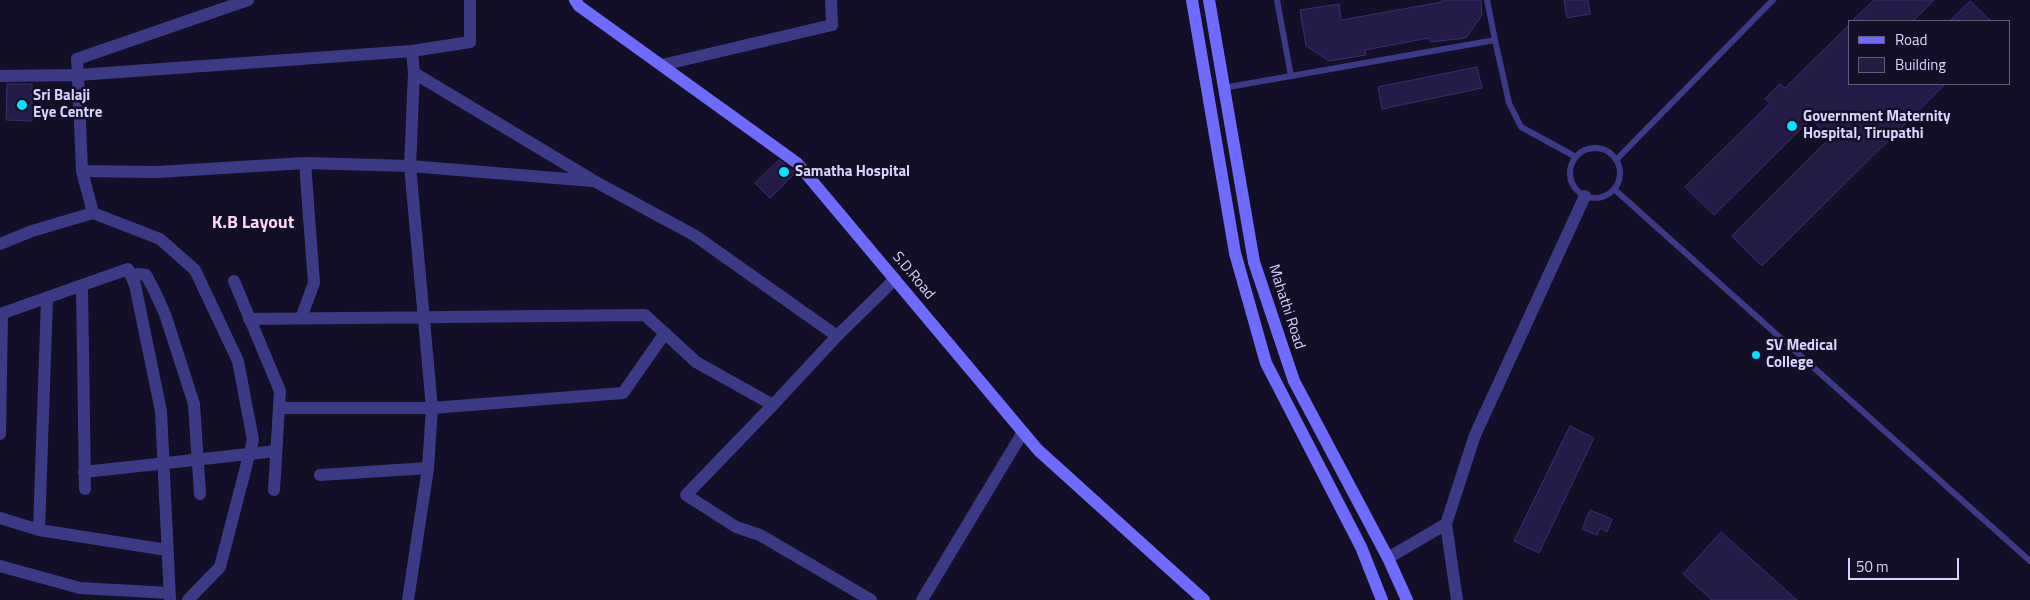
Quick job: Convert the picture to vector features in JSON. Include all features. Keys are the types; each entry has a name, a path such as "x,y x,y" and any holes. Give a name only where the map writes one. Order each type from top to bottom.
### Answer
{"street":[{"path":"94,213 82,170 77,59 248,0"},
{"path":"0,76 78,75 412,51 470,42 470,0"},
{"name":"S.D.Road","path":"575,0 579,6 797,163 1038,450 1204,600"},
{"path":"662,65 832,25 831,0"},
{"path":"1192,0 1235,253 1266,363 1361,547 1382,600"},
{"name":"Mahathi Road","path":"1208,0 1252,248 1294,381 1388,558 1407,600"},
{"path":"408,600 428,468 432,408 410,166 414,73 412,51"},
{"path":"414,73 594,181 694,235 837,336"},
{"path":"82,170 157,172 305,163 410,166 594,181"},
{"path":"301,318 314,283 305,163"},
{"path":"1457,600 1446,524 1475,435 1585,196"},
{"path":"0,244 32,231 94,213 160,239 195,270 238,361 253,440 220,567 188,600"},
{"path":"1235,253 1252,248"},
{"path":"0,434 1,314 128,270 136,285 161,411 170,596 80,588 0,566"},
{"path":"131,276 138,274 146,275 165,314 194,404 200,494"},
{"path":"871,600 760,536 736,527 686,495 837,336 895,279"},
{"path":"234,281 280,391 274,490"},
{"path":"82,286 84,489"},
{"path":"39,530 47,298"},
{"path":"249,319 645,315 696,362 773,405"},
{"path":"279,408 432,408 623,392 665,333"},
{"path":"922,600 1023,432"},
{"path":"84,472 276,451"},
{"path":"320,476 428,468"},
{"path":"0,518 39,530 167,550"},
{"path":"1388,558 1446,524"}],"lane":[{"path":"1277,0 1291,76"},
{"path":"1487,0 1494,40 1509,103 1521,127 1576,157"},
{"path":"1616,160 1773,0"},
{"path":"1223,88 1494,40"},
{"path":"1589,149 1597,149 1611,154 1616,160 1620,175 1614,189 1601,197 1585,196 1574,186 1571,179 1572,164 1576,157 1589,149"},
{"path":"1614,189 2030,561"}],"building":[{"path":"1442,0 1481,0 1482,15 1466,38 1430,42 1429,38 1365,50 1366,55 1329,61 1306,46 1300,10 1339,4 1341,20 1442,2"},
{"path":"1564,0 1588,0 1590,14 1567,18"},
{"path":"1874,0 1934,0 1914,20 1853,20"},
{"path":"1970,1 1990,20 1951,20"},
{"path":"1848,26 1848,85 1944,85 1762,266 1732,236 1830,138 1811,119 1714,215 1685,187 1770,103 1765,99 1780,84 1785,88"},
{"path":"1477,67 1482,88 1382,109 1378,87"},
{"path":"7,84 32,84 32,121 6,120"},
{"path":"779,160 795,173 770,198 755,183"},
{"path":"1570,426 1594,438 1539,553 1514,541"},
{"path":"1590,510 1612,519 1607,532 1600,528 1597,535 1582,529"},
{"path":"1721,532 1797,600 1712,600 1683,574"}],"place":[{"name":"Sri Balaji Eye Centre","path":"22,105"},
{"name":"Government Maternity Hospital, Tirupathi","path":"1792,126"},
{"name":"Samatha Hospital","path":"784,172"},
{"name":"SV Medical College","path":"1756,355"}],"district":[{"name":"K.B Layout","path":"253,224"}]}
